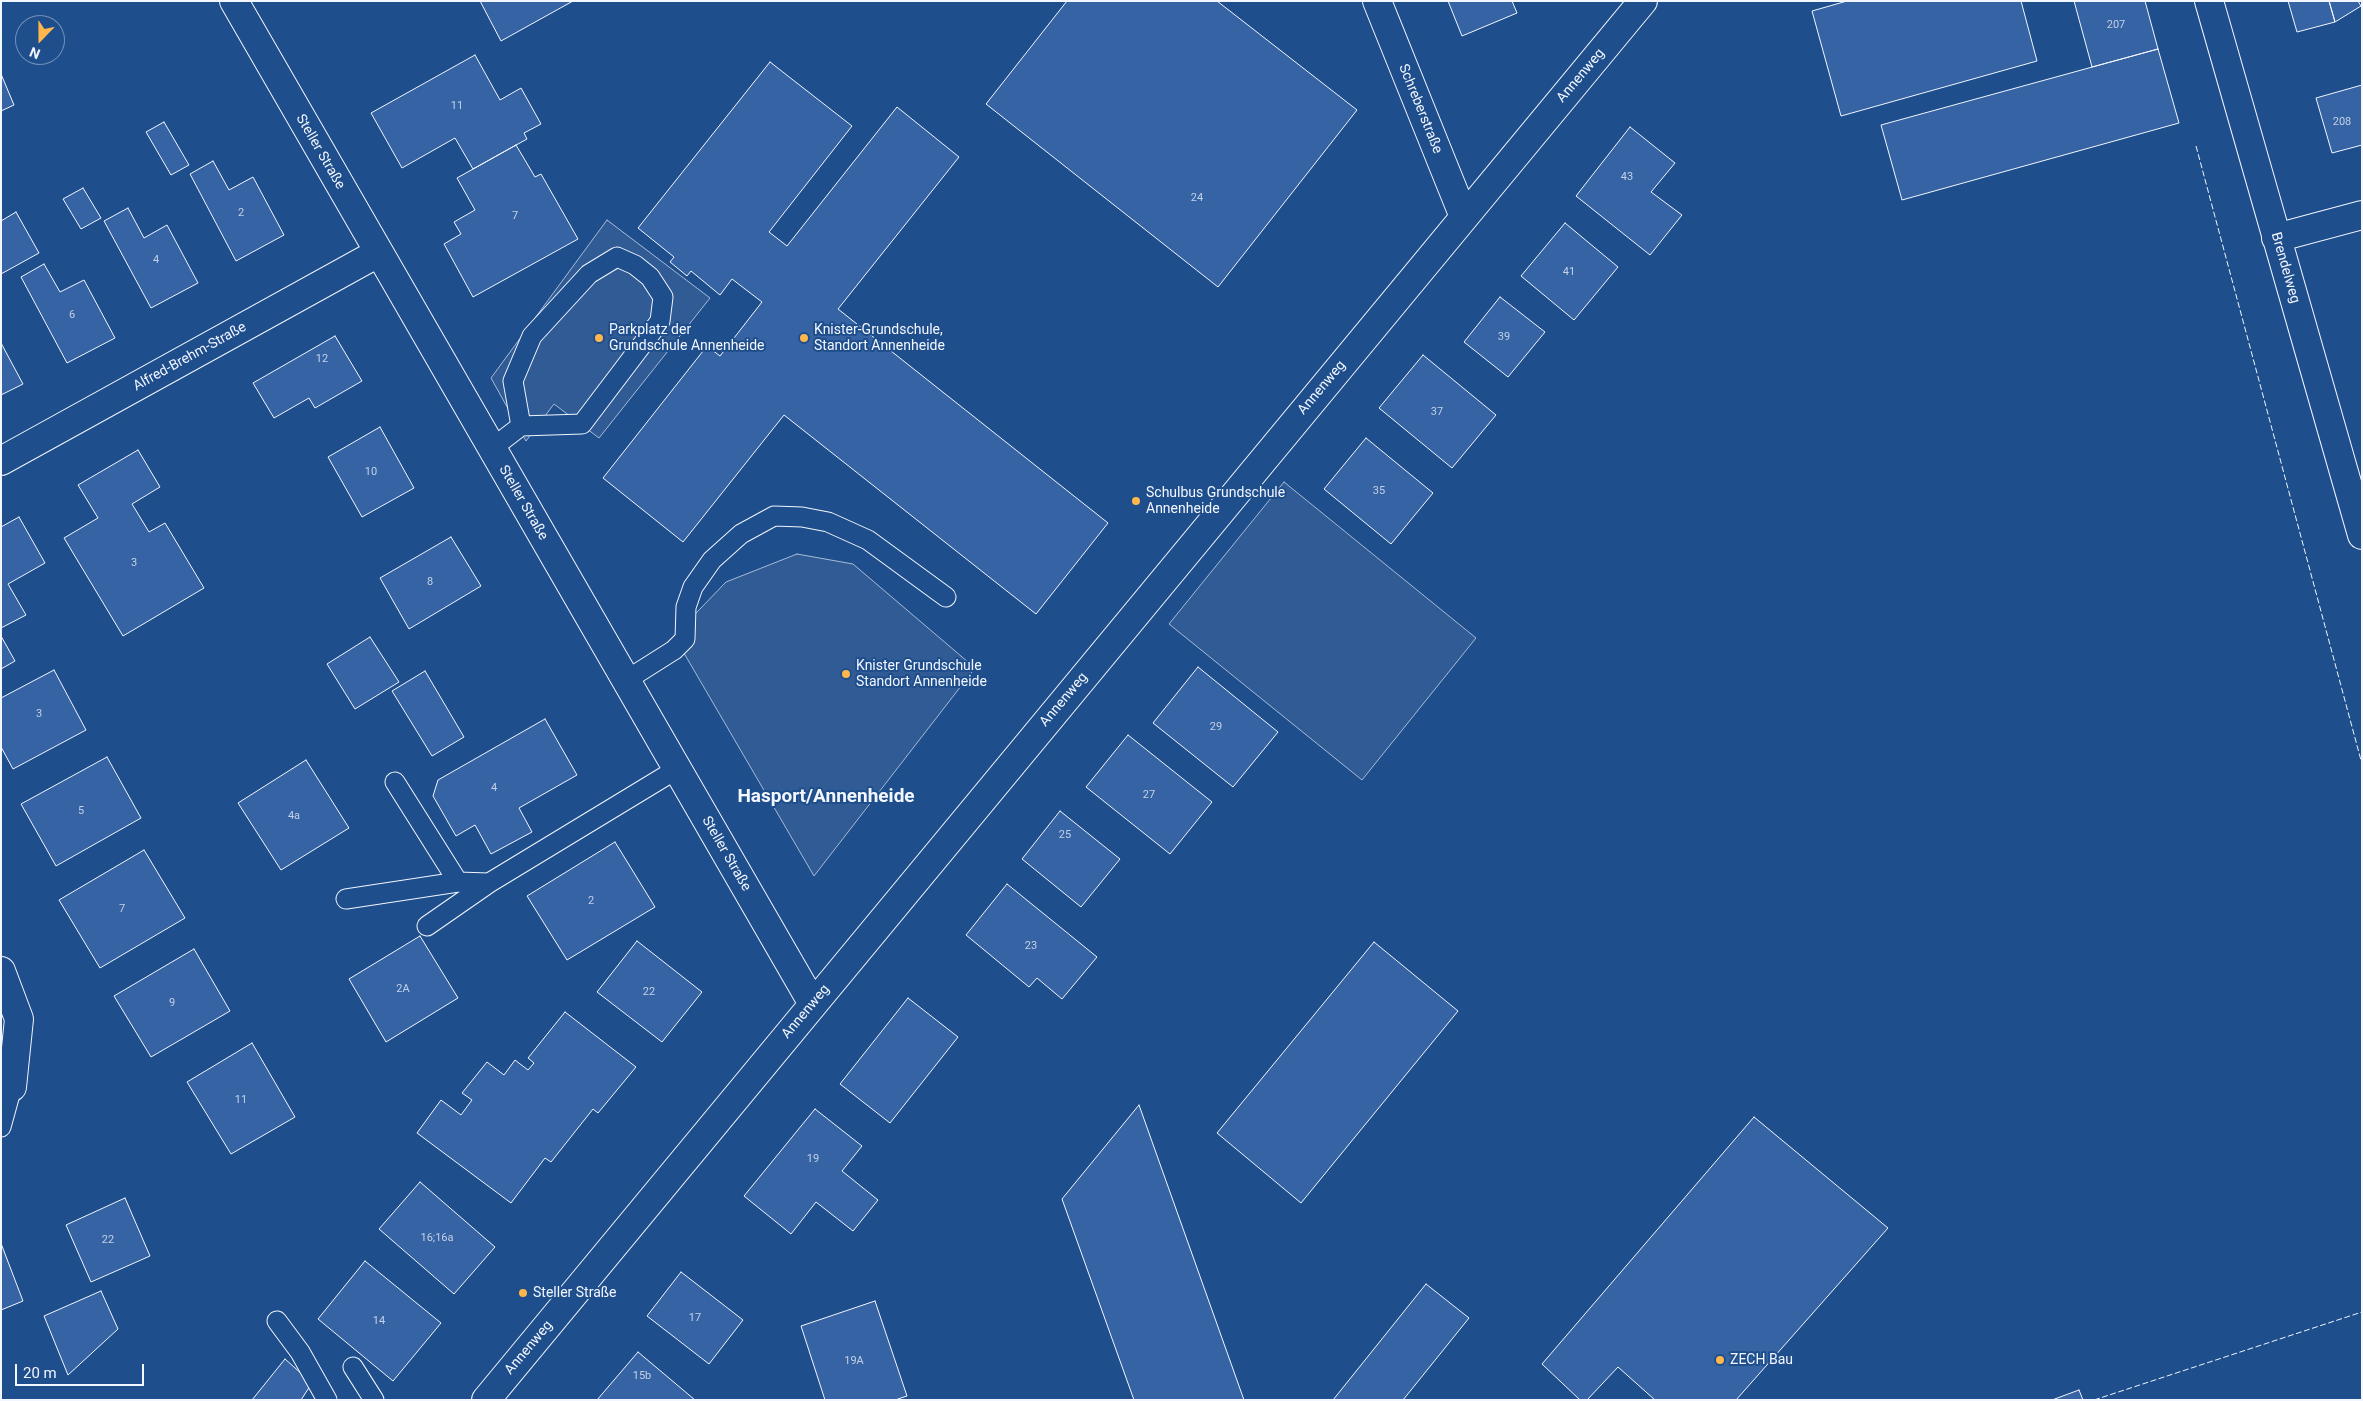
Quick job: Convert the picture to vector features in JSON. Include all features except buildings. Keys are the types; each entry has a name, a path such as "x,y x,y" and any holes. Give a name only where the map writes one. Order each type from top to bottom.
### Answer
{"street":[{"name":"Steller Straße","path":"234,1 813,1004"},
{"name":"Schreberstraße","path":"1377,1 1464,216"},
{"name":"Annenweg","path":"486,1400 1643,1"},
{"name":"Brendelweg","path":"2209,1 2362,535"},
{"path":"2276,238 2362,215"},
{"name":"Alfred-Brehm-Straße","path":"1,461 378,253"},
{"path":"1,971 19,1020 12,1086"}],"lane":[{"path":"491,449 521,426 582,424 660,321 663,297 650,277 635,265 617,257 589,274 532,336 513,381 521,426"},
{"path":"626,681 674,650 685,639 686,607 693,588 712,560 741,534 774,516 802,517 828,522 868,540 946,597"},
{"path":"427,926 489,883 677,769"},
{"path":"395,782 458,882"},
{"path":"346,899 458,882 489,883"},
{"path":"1,1127 12,1086"},
{"path":"277,1321 300,1352 327,1400"},
{"path":"353,1367 374,1400"}],"shaded area":[{"name":"Parkplatz der Grundschule Annenheide","path":"607,220 710,298 599,438 554,404 526,441 491,378"},
{"path":"1284,482 1476,638 1362,780 1169,624"},
{"path":"797,554 853,564 975,668 814,876 674,636 726,582"}],"fence":[{"path":"2196,146 2362,764"},
{"path":"2094,1400 2362,1312"}],"place":[{"name":"Parkplatz der Grundschule Annenheide","path":"599,338"},
{"name":"Knister-Grundschule, Standort Annenheide","path":"804,338"},
{"name":"Schulbus Grundschule Annenheide","path":"1136,501"},
{"name":"Knister Grundschule Standort Annenheide","path":"846,674"},
{"name":"Steller Straße","path":"523,1293"},
{"name":"ZECH Bau","path":"1720,1360"}],"district":[{"name":"Hasport/Annenheide","path":"826,797"}]}
